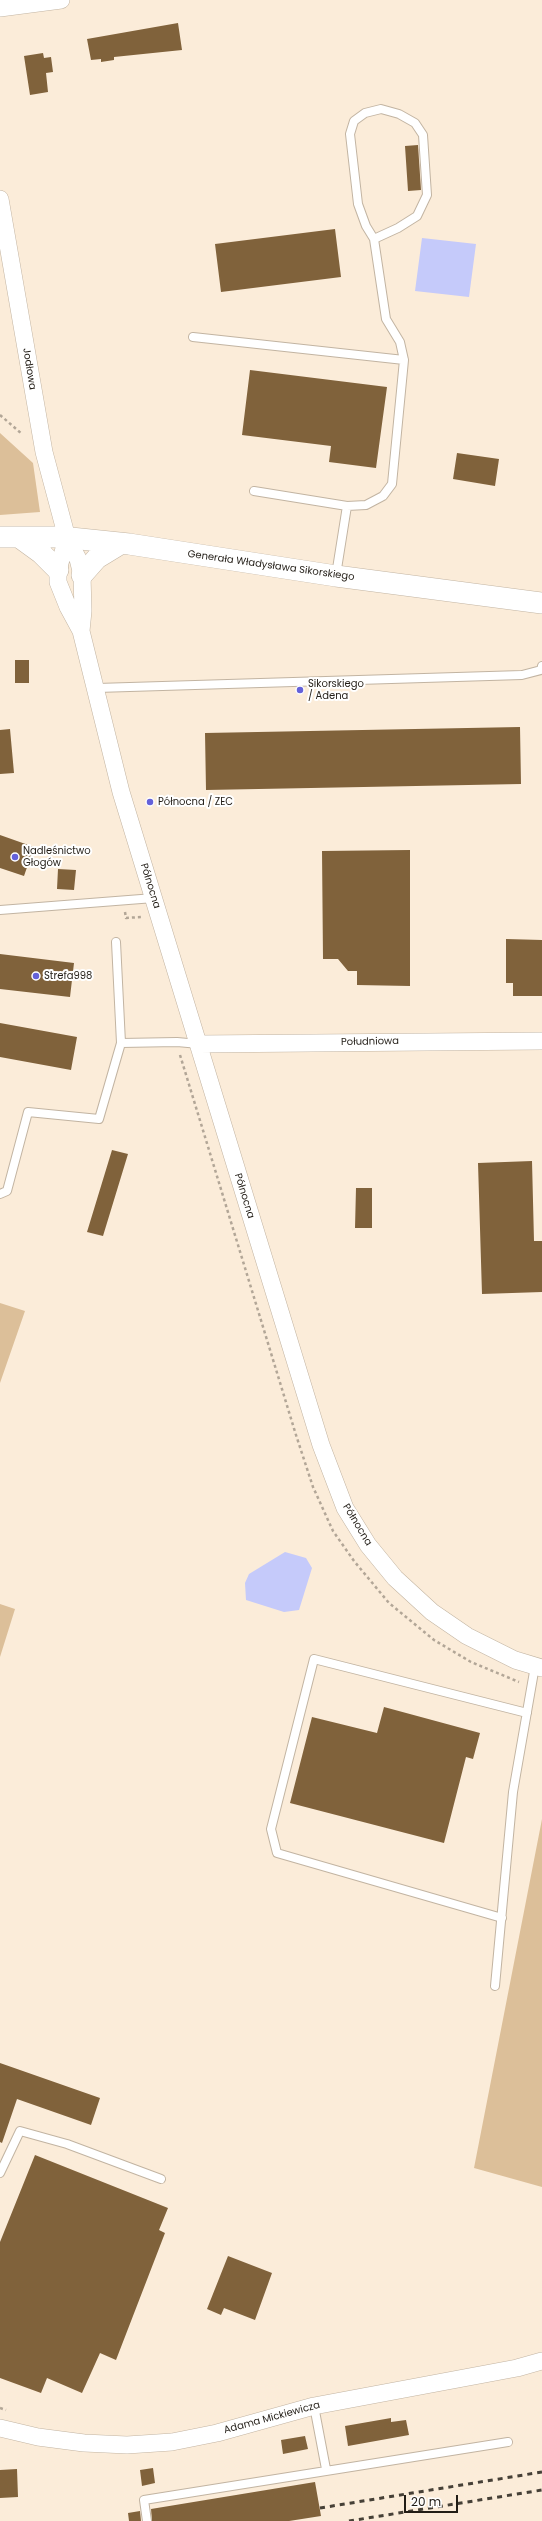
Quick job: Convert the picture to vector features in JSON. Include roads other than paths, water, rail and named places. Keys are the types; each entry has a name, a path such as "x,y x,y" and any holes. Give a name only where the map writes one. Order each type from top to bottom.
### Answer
{"street":[{"path":"0,8 61,0"},
{"name":"Jodłowa","path":"0,199 44,452 67,538"},
{"path":"9,537 41,553 58,570"},
{"name":"Generała Władysława Sikorskiego","path":"9,537 67,538 120,544 336,576 542,603"},
{"name":"Północna","path":"67,538 58,570 58,582 63,596 81,631 97,688 121,792 321,1445 345,1508 368,1545 395,1578 432,1612 467,1636 515,1660 539,1667"},
{"name":"Północna","path":"67,538 78,559 82,575 83,611 81,631"},
{"path":"82,575 97,558 120,544"},
{"name":"Południowa","path":"199,1044 542,1041"},
{"name":"Adama Mickiewicza","path":"0,2428 38,2437 84,2443 127,2444 172,2442 217,2432 314,2406 517,2368 542,2361"}],"lane":[{"path":"254,491 347,506 366,505 383,496 392,484 404,360 400,342 386,319 374,238 366,226 358,204 350,134 354,122 365,113 381,109 399,114 415,123 423,135 428,195 417,216 398,228 374,238"},
{"path":"193,337 404,360"},
{"path":"336,576 347,506"},
{"path":"97,688 522,675 541,670 542,666"},
{"path":"0,910 154,898"},
{"path":"0,1194 7,1191 28,1112 99,1118 121,1043 116,942"},
{"path":"121,1043 177,1042 199,1044"},
{"path":"502,1918 277,1853 271,1829 314,1659 527,1713"},
{"path":"495,1986 514,1792 527,1713 539,1667"},
{"path":"0,2173 20,2131 67,2144 161,2179"},
{"path":"314,2406 326,2469"},
{"path":"147,2521 144,2500 326,2469 508,2442"}],"water":[{"path":"422,238 476,244 469,297 415,291"},
{"path":"285,1552 306,1558 312,1568 299,1610 284,1612 246,1600 245,1583 249,1574"}],"railway":[{"path":"320,2508 542,2472"},
{"path":"349,2521 542,2490"}],"place":[{"name":"Sikorskiego / Adena","path":"300,690"},
{"name":"Północna / ZEC","path":"150,802"},
{"name":"Nadleśnictwo Głogów","path":"15,857"},
{"name":"Strefa998","path":"36,976"}]}
